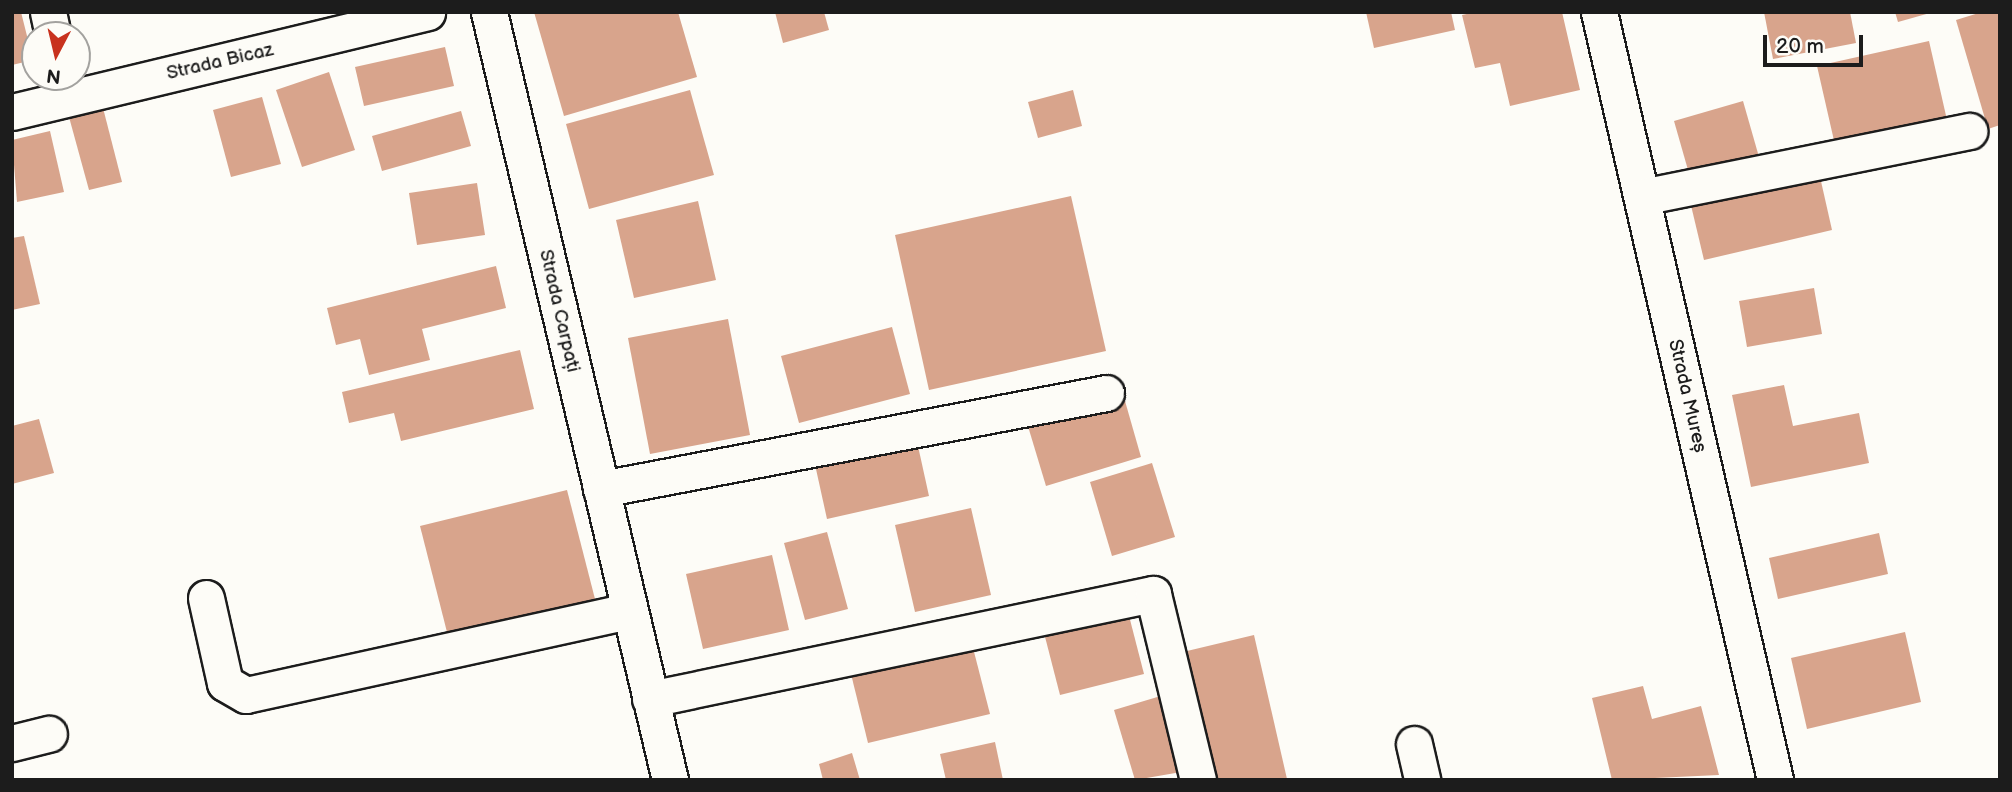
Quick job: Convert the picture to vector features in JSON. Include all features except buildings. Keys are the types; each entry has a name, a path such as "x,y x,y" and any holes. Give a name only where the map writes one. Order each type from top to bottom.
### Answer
{"street":[{"name":"Strada Bicaz","path":"91,83 426,12"},
{"name":"Strada Carpați","path":"489,12 670,780"},
{"name":"Strada Mureș","path":"1599,12 1775,780"},
{"name":"Strada Bicaz","path":"12,112 58,91"},
{"path":"1642,197 1969,131"},
{"path":"601,489 1106,393"},
{"path":"650,699 1153,594 1198,780"},
{"path":"206,598 225,683 246,695 629,611"},
{"path":"12,743 50,734"},
{"path":"1414,744 1422,780"}]}
